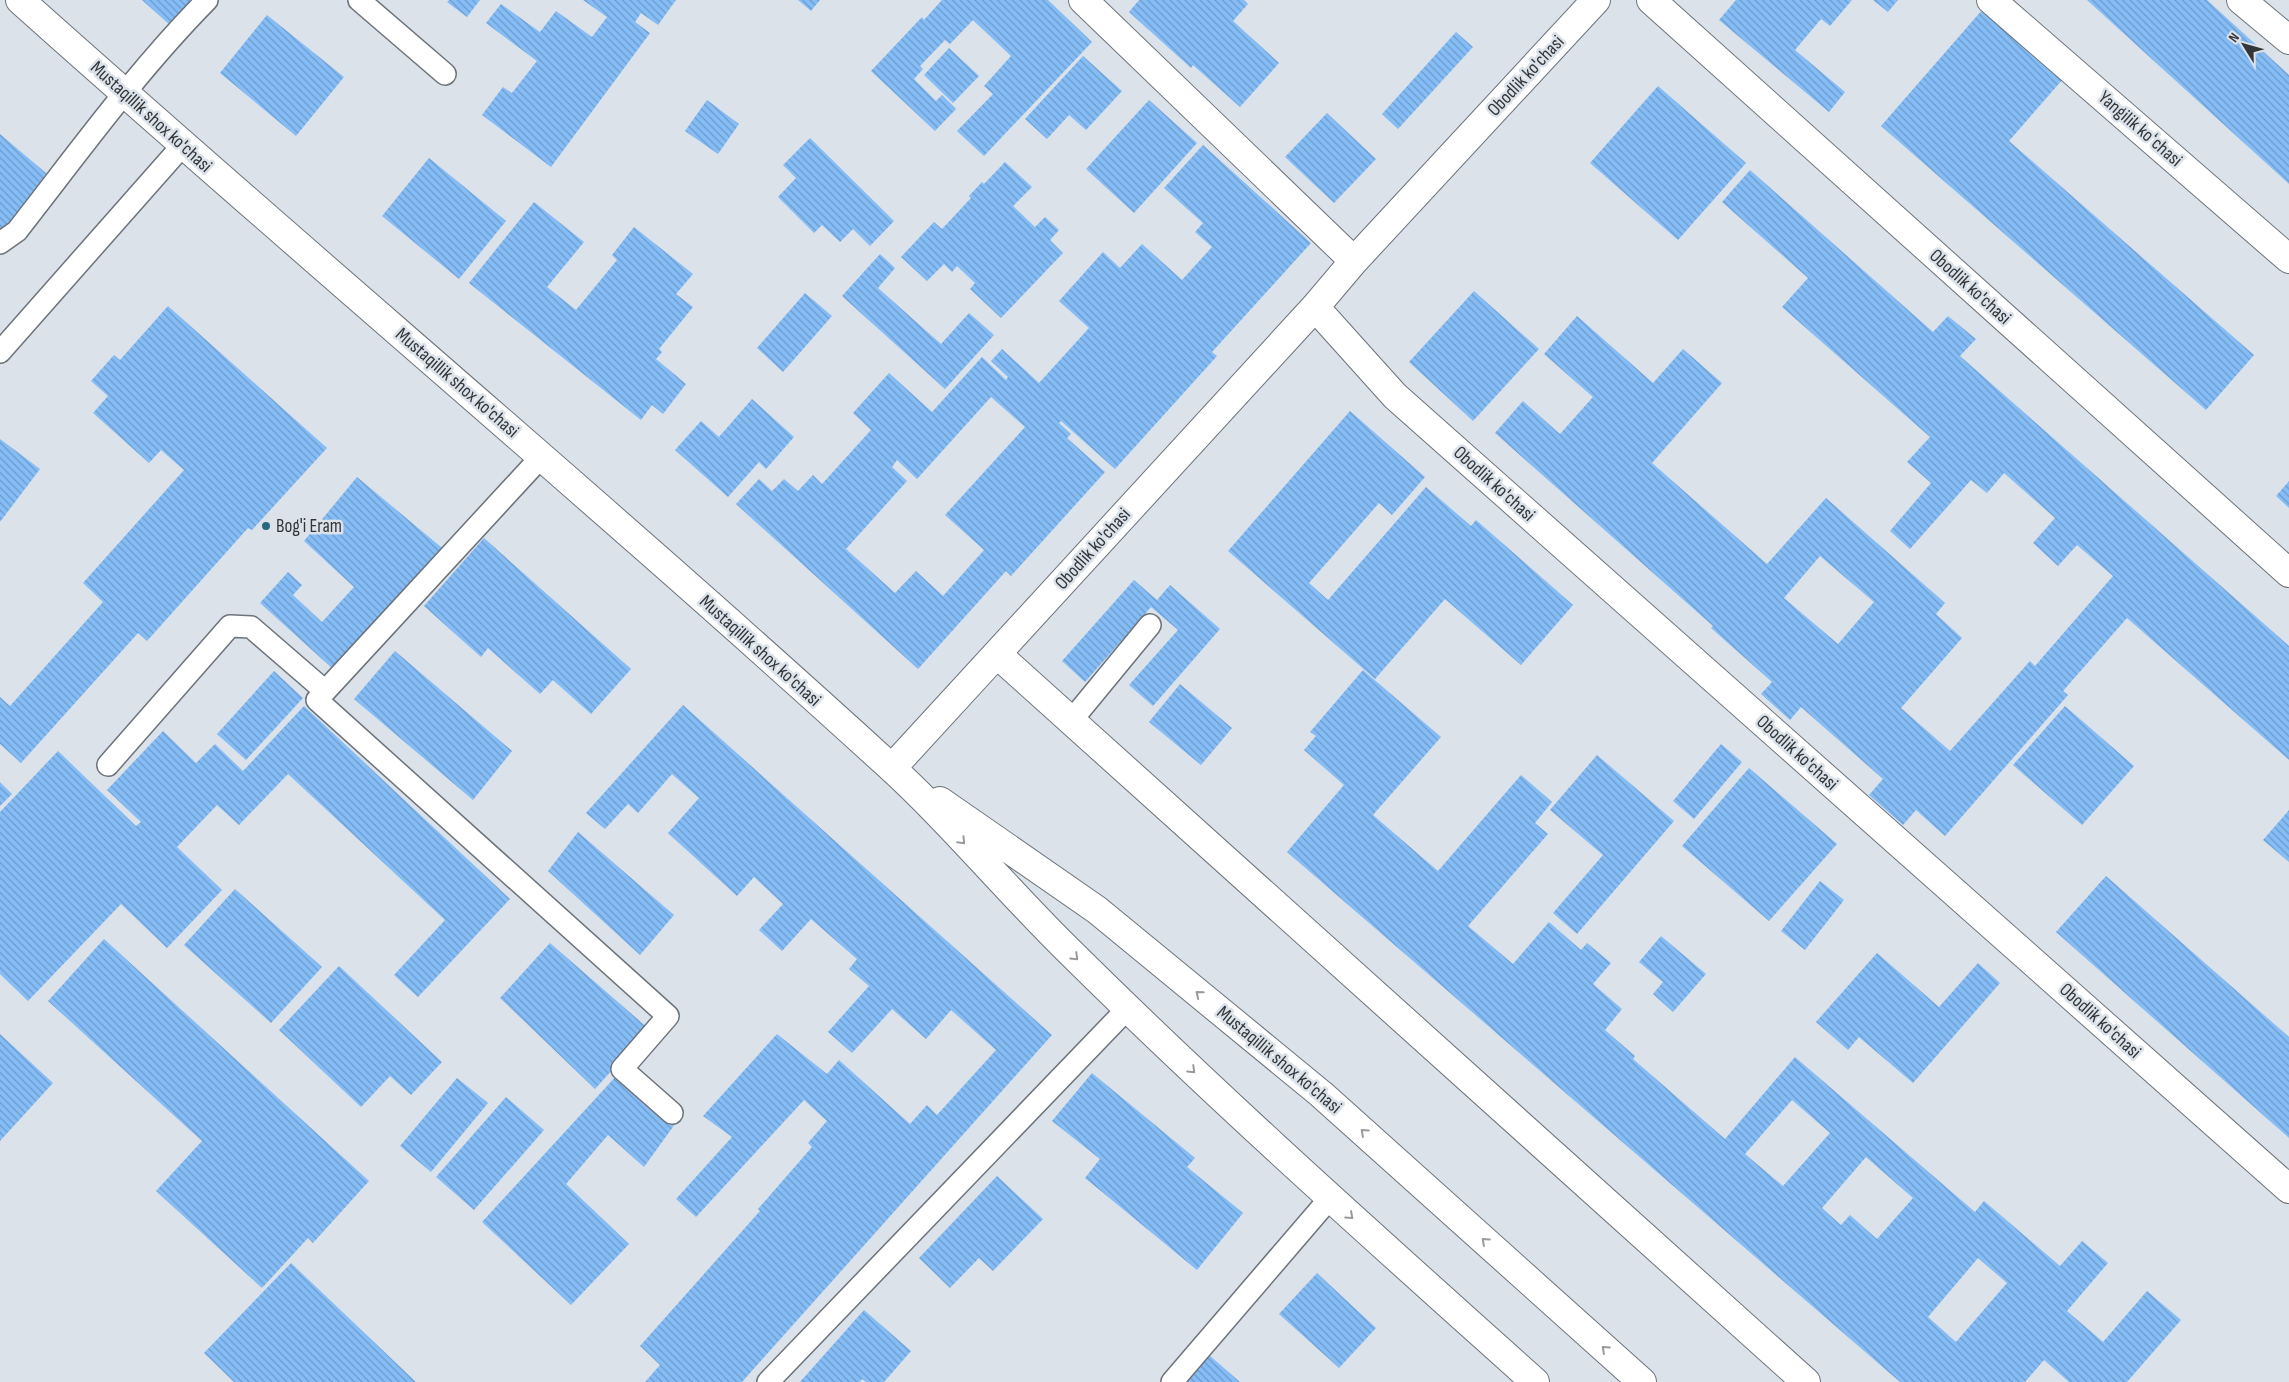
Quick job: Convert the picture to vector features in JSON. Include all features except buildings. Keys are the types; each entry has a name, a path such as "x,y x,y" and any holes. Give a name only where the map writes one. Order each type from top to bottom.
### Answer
{"street":[{"name":"Mustaqillik shox ko'chasi","path":"20,0 182,146 542,456 892,768 1064,947 1273,1147 1535,1382"},
{"path":"1083,0 1354,261"},
{"name":"Obodlik ko'chasi","path":"892,768 1315,307 1354,261 1596,0"},
{"name":"Obodlik ko'chasi","path":"1651,0 2289,573"},
{"name":"Yangilik koʻchasi","path":"1991,0 2289,259"},
{"path":"2242,0 2289,40"},
{"name":"Obodlik ko'chasi","path":"1315,307 1395,396 2289,1189"},
{"path":"997,654 1806,1382"},
{"name":"Mustaqillik shox ko'chasi","path":"892,768 1105,916 1321,1094 1642,1382"}],"lane":[{"path":"0,243 17,231 125,94 188,19 207,0"},
{"path":"359,0 445,74"},
{"path":"0,352 182,146"},
{"path":"542,456 317,700 668,1016 622,1069 672,1113"},
{"path":"1071,721 1150,625"},
{"path":"108,765 230,626 251,627 325,691"},
{"path":"768,1382 1128,1008"},
{"path":"1172,1382 1330,1198"}],"place":[{"name":"Bog'i Eram","path":"266,526"}]}
